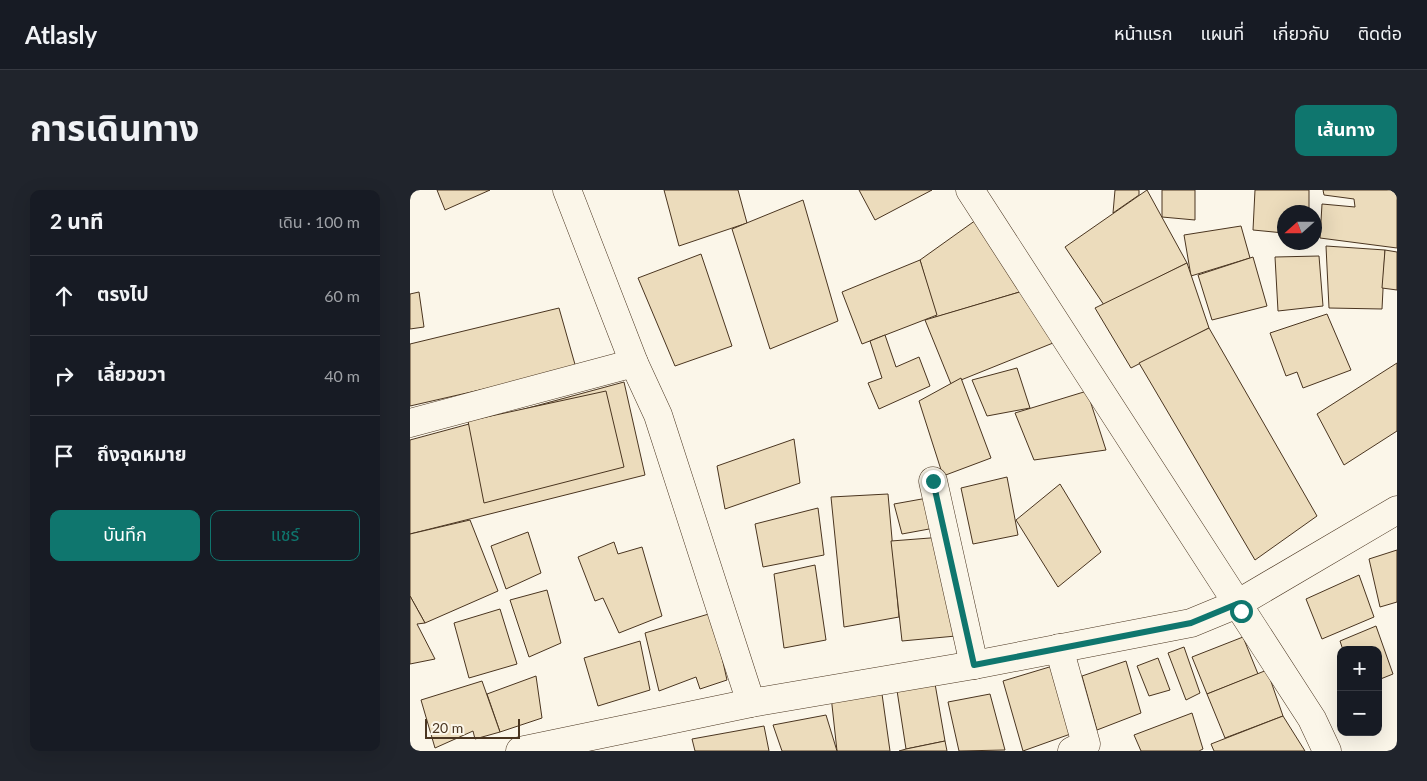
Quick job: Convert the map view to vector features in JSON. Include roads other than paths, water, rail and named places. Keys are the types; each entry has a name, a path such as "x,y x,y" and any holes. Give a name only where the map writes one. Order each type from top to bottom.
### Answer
{"street":[{"path":"567,190 634,362 658,415 751,704"},
{"path":"970,190 1312,718 1327,751"},
{"path":"410,423 634,362"},
{"path":"933,481 974,665"},
{"path":"520,751 751,704 974,665 1191,623 1237,604 1397,510"},
{"path":"1059,648 1086,744 1072,751"}]}
